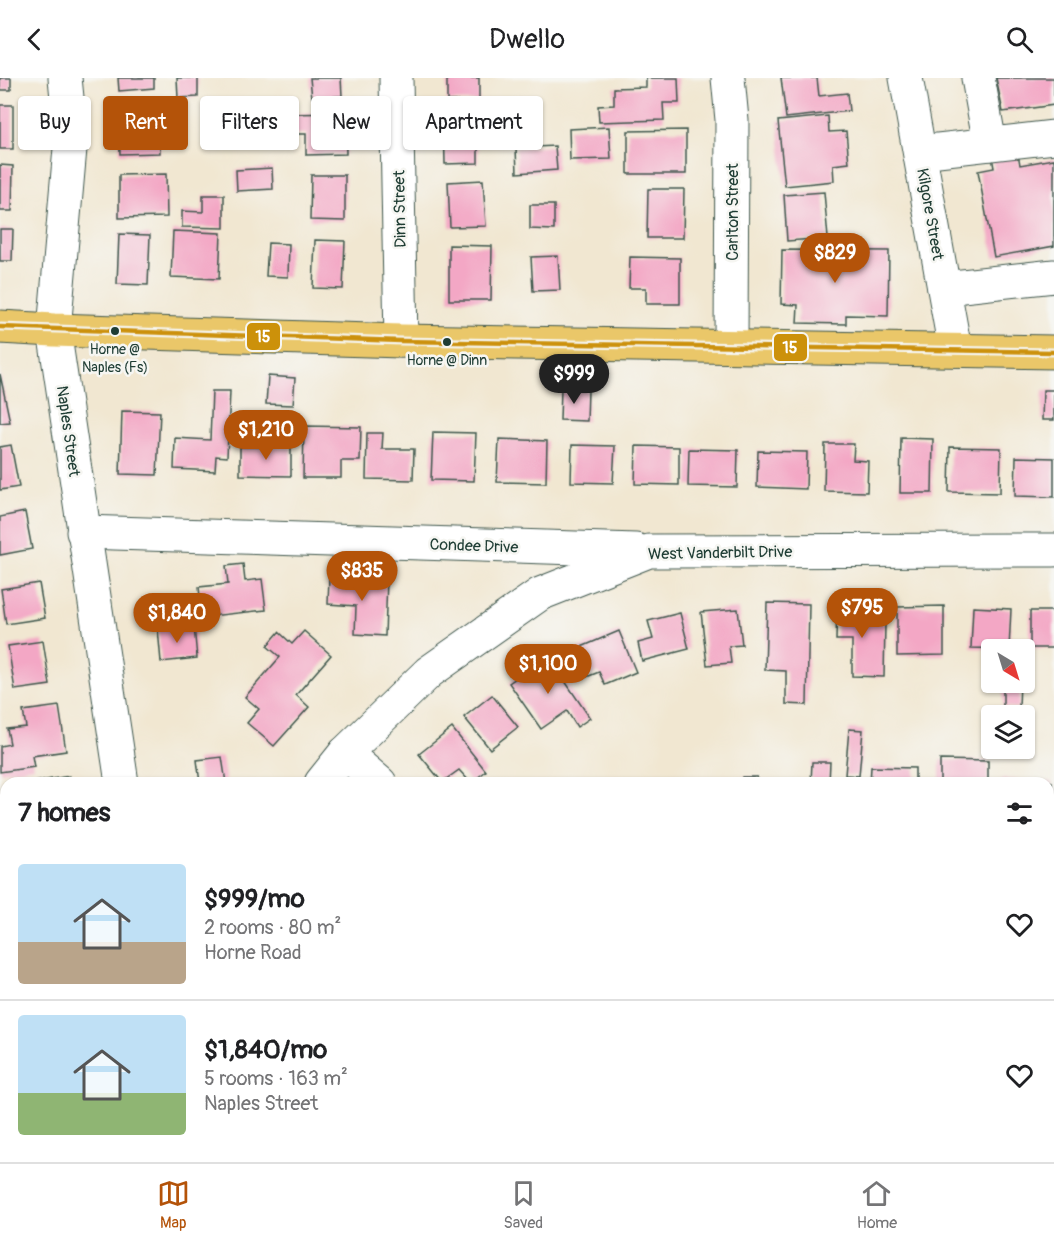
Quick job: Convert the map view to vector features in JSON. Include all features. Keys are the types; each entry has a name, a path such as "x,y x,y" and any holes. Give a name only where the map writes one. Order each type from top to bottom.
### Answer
{"main road":[{"path":"0,327 401,340 1054,352"}],"street":[{"name":"Naples Street","path":"64,78 71,137 54,330 121,777"},
{"name":"Dinn Street","path":"396,78 401,340"},
{"name":"Carlton Street","path":"728,78 732,120 732,345"},
{"name":"Kilgore Street","path":"906,78 955,350"},
{"path":"978,78 990,144"},
{"path":"920,152 1054,137"},
{"path":"944,288 1054,276"},
{"name":"Condee Drive","path":"83,532 649,551"},
{"name":"West Vanderbilt Drive","path":"326,777 345,753 429,672 540,594 649,551 1054,550"},
{"path":"345,753 373,777"}],"building":[{"path":"0,78 11,78 11,90 0,90"},
{"path":"118,78 154,78 154,88 119,91"},
{"path":"177,78 198,78 198,97 178,96"},
{"path":"310,78 341,78 342,96 312,96"},
{"path":"447,78 479,78 479,96 447,96"},
{"path":"646,78 678,78 679,103 663,103 664,120 599,122 598,106 614,105 614,88 646,87"},
{"path":"781,78 817,78 819,96 847,93 849,111 786,118"},
{"path":"996,78 1054,78 1054,105 1003,112"},
{"path":"0,105 13,105 13,149 0,149"},
{"path":"299,114 311,114 311,150 346,150 346,154 306,155 306,134 299,134"},
{"path":"828,116 829,132 846,131 849,163 833,165 834,181 785,186 778,121"},
{"path":"609,127 611,159 570,160 569,129"},
{"path":"686,130 686,174 628,174 628,131"},
{"path":"555,146 557,170 517,173 516,150 543,150 543,147"},
{"path":"1017,147 1020,165 1054,159 1054,246 994,257 978,171 994,168 991,151"},
{"path":"120,150 160,150 160,153 120,154"},
{"path":"445,150 478,150 478,163 445,164"},
{"path":"0,165 13,166 12,211 0,211"},
{"path":"272,168 273,189 237,191 236,170"},
{"path":"166,174 167,217 119,218 119,175"},
{"path":"311,175 345,175 345,221 310,220"},
{"path":"483,180 486,226 450,227 448,182"},
{"path":"648,189 684,189 683,238 647,238"},
{"path":"824,192 828,238 787,241 784,195"},
{"path":"203,195 224,195 224,228 182,227 182,211 203,212"},
{"path":"530,205 554,205 554,230 530,229"},
{"path":"0,229 13,229 12,261 0,261"},
{"path":"173,231 221,233 219,279 171,277"},
{"path":"119,234 150,235 148,285 117,284"},
{"path":"315,240 345,241 343,289 313,288"},
{"path":"268,243 289,244 288,277 266,276"},
{"path":"449,245 492,246 491,300 449,300"},
{"path":"782,250 889,251 888,316 846,315 846,324 797,323 798,305 781,304"},
{"path":"558,256 560,290 533,291 531,257"},
{"path":"630,257 680,258 680,304 646,304 646,288 629,288"},
{"path":"0,374 10,422 0,423"},
{"path":"268,376 295,378 293,405 266,404"},
{"path":"561,389 588,390 587,421 560,420"},
{"path":"1043,390 1054,390 1054,420 1042,420"},
{"path":"212,391 230,391 227,457 216,456 215,471 174,469 175,438 210,440"},
{"path":"122,411 160,412 157,475 120,474"},
{"path":"304,426 361,427 360,461 341,461 341,478 303,478"},
{"path":"433,432 476,433 474,481 431,480"},
{"path":"367,433 383,433 382,449 414,449 413,480 366,479"},
{"path":"901,438 933,439 932,493 900,493"},
{"path":"499,439 547,441 546,483 497,482"},
{"path":"825,444 854,444 853,460 868,461 867,492 824,491"},
{"path":"11,445 19,487 0,490 0,447"},
{"path":"572,445 615,446 613,483 571,482"},
{"path":"636,446 679,447 679,485 635,484"},
{"path":"240,447 291,447 291,476 240,475"},
{"path":"950,447 1001,448 1000,493 949,492"},
{"path":"689,449 738,450 737,487 688,486"},
{"path":"758,451 807,452 806,489 757,487"},
{"path":"1016,457 1054,458 1054,497 1015,496"},
{"path":"25,512 32,549 0,555 0,517"},
{"path":"243,564 245,581 262,579 266,610 202,617 199,587 228,584 226,566"},
{"path":"329,577 387,579 385,636 355,634 356,606 328,604"},
{"path":"39,583 45,618 6,624 1,589"},
{"path":"767,603 809,604 807,705 786,704 786,671 765,670"},
{"path":"837,604 869,604 869,623 885,623 884,677 852,676 852,640 836,640"},
{"path":"944,606 944,655 897,656 897,607"},
{"path":"973,607 1011,609 1010,639 981,639 981,648 971,648"},
{"path":"738,609 742,645 729,646 731,663 707,665 701,612"},
{"path":"1030,611 1054,611 1054,648 1035,648 1035,639 1030,639"},
{"path":"680,613 689,649 642,661 638,643 653,639 648,621"},
{"path":"194,626 197,658 161,662 158,629"},
{"path":"304,631 331,655 296,695 309,707 274,746 247,723 259,709 245,697 280,657 267,646 279,632 292,644"},
{"path":"619,631 636,672 605,685 599,672 584,678 572,651"},
{"path":"43,641 50,685 15,690 8,646"},
{"path":"548,656 590,718 577,727 567,711 541,729 509,683"},
{"path":"1003,693 1020,693 1019,705 1003,705"},
{"path":"492,695 518,727 490,749 464,717"},
{"path":"59,706 66,751 32,756 34,767 0,772 0,746 10,744 7,729 26,727 23,711"},
{"path":"452,728 486,771 478,777 465,777 459,770 449,777 438,777 419,754"},
{"path":"849,729 863,730 859,776 845,775"},
{"path":"222,757 225,777 199,777 197,760"},
{"path":"940,760 988,761 988,777 940,777"},
{"path":"812,762 830,762 829,777 811,777"},
{"path":"871,767 915,768 915,777 870,777"}],"transit line":[{"name":"15","path":"0,327 401,341 1054,352"}],"place":[{"name":"Horne @ Naples (Fs)","path":"115,331"},
{"name":"Horne @ Dinn","path":"447,342"}]}
